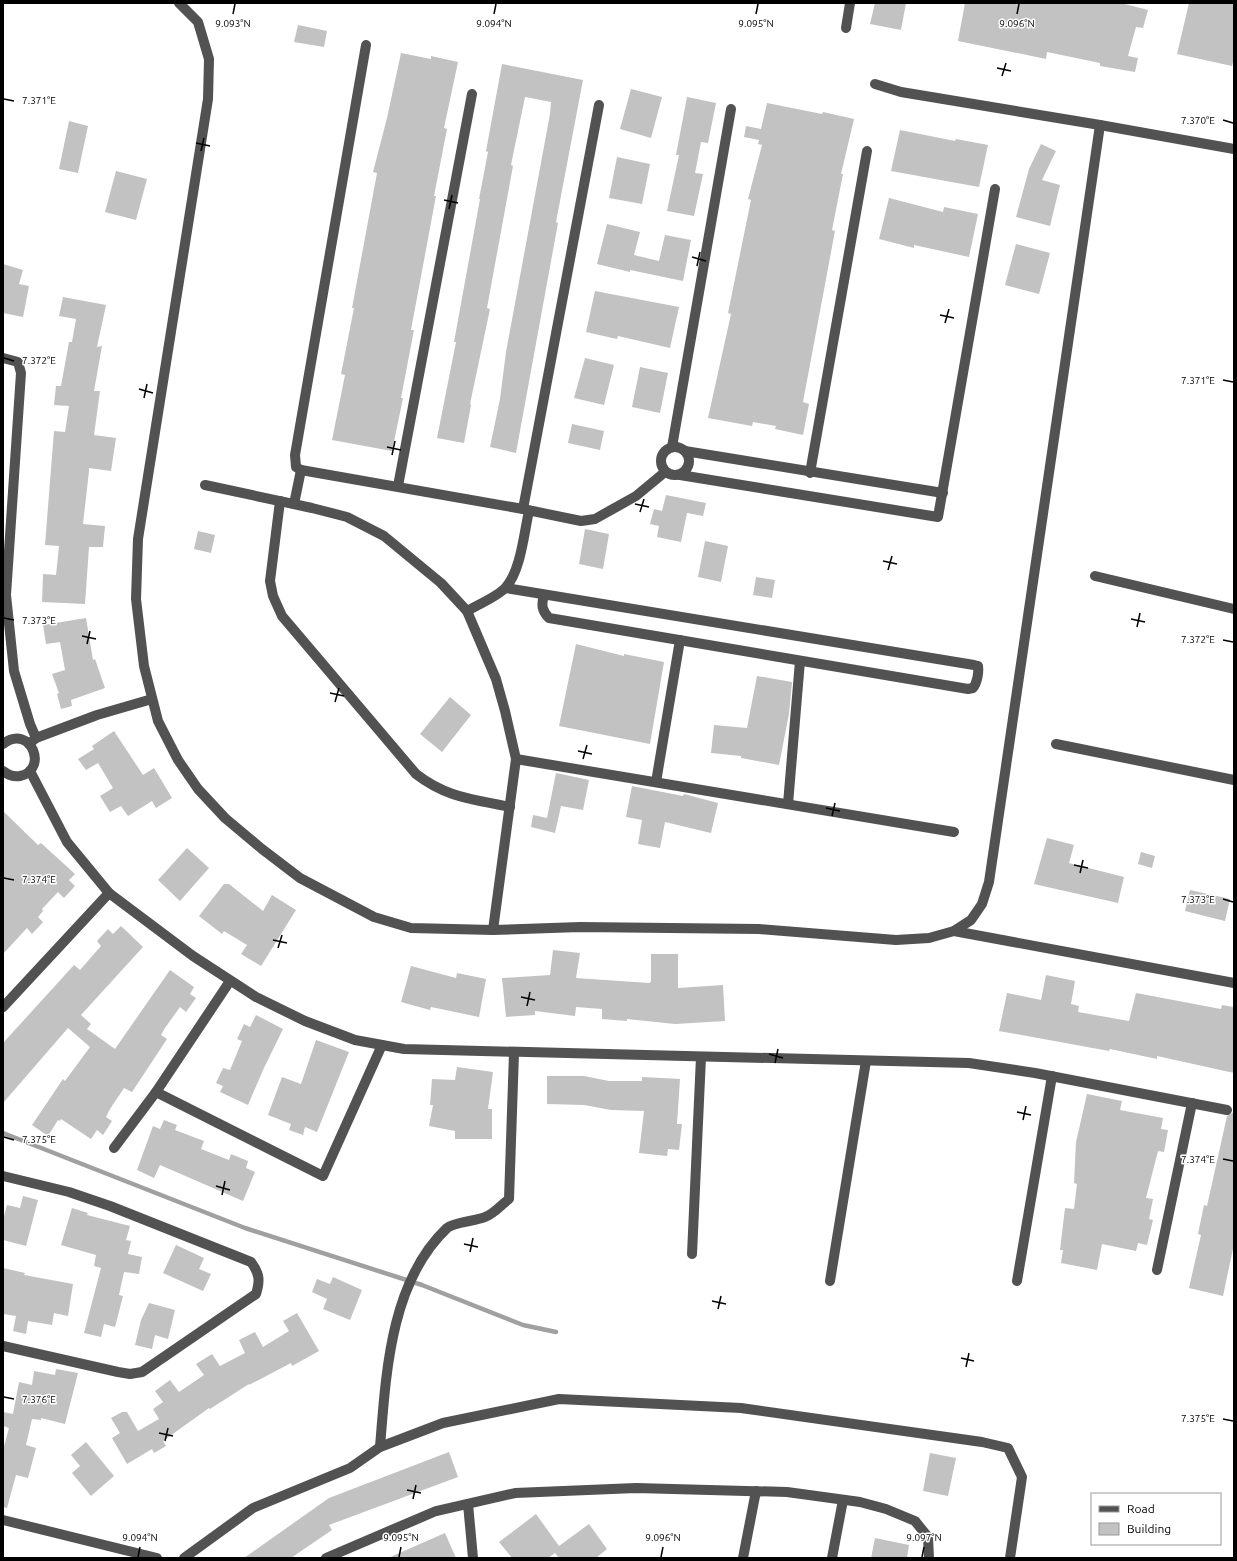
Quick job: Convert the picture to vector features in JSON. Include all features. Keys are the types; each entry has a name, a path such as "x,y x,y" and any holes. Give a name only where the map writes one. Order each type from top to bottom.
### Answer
{"street":[{"path":"180,3 198,22 209,59 208,99 138,539 136,599 144,666 152,699 161,728 178,760 198,789 225,818 300,878 374,917 411,928 493,930 580,927 759,929 896,940 929,938 954,931 971,920 982,904 989,882 1100,125"},
{"path":"846,28 850,3"},
{"path":"366,45 294,456 295,464 301,470 398,486 581,521 594,519 636,496 665,472"},
{"path":"875,84 901,92 1234,149"},
{"path":"398,486 472,94"},
{"path":"467,611 506,588 512,578 518,562 599,105"},
{"path":"672,448 731,109"},
{"path":"810,473 867,151"},
{"path":"943,493 810,473 685,451 679,448 672,448 662,456 661,464 665,472 675,476 680,475 935,518 939,514 943,493 995,189"},
{"path":"3,358 18,362 21,378 4,594 14,671 30,724 35,753 35,759 30,771 18,777 12,776 3,771"},
{"path":"680,475 688,469 689,460 685,451"},
{"path":"294,504 301,470"},
{"path":"204,485 347,517 384,536 441,583 467,611 496,679 516,759 493,930"},
{"path":"280,501 270,581 273,596 282,616 416,774 432,787 449,794 510,807"},
{"path":"1094,576 1234,609"},
{"path":"506,588 978,666 979,671 973,688 946,686 549,618 542,607 544,595"},
{"path":"656,782 680,640"},
{"path":"788,804 800,661"},
{"path":"3,744 14,739 33,741 97,714 152,699"},
{"path":"1056,744 1234,780"},
{"path":"516,759 954,832"},
{"path":"30,771 67,842 109,893 230,982 256,997 305,1021 355,1040 404,1049 969,1064 1052,1076 1227,1110"},
{"path":"3,1007 109,893"},
{"path":"954,931 1234,983"},
{"path":"114,1148 156,1092 230,982"},
{"path":"156,1092 323,1176 382,1045"},
{"path":"380,1447 385,1376 401,1301 419,1263 448,1226 486,1217 509,1199 514,1053"},
{"path":"692,1254 701,1057"},
{"path":"830,1281 866,1061"},
{"path":"1017,1281 1052,1076"},
{"path":"1157,1270 1192,1103"},
{"path":"3,1176 69,1192 110,1206 251,1262 258,1271 260,1282 256,1294 142,1372 130,1374 118,1372 3,1346"},
{"path":"184,1558 253,1508 350,1468 380,1447 443,1423 559,1399 741,1408 982,1442 1008,1448 1022,1477 1010,1558"},
{"path":"326,1558 436,1511 515,1493 636,1488 787,1492 843,1500 886,1509 915,1521 928,1537 929,1558"},
{"path":"743,1558 756,1491"},
{"path":"832,1558 843,1500"},
{"path":"468,1504 473,1558"},
{"path":"3,1520 157,1558"}],"building":[{"path":"875,3 906,3 901,30 870,24"},
{"path":"965,3 1121,3 1148,10 1143,28 1136,27 1128,56 1138,58 1135,72 1100,66 1100,63 1047,52 1046,59 958,41"},
{"path":"1189,3 1234,3 1234,58 1232,66 1177,54"},
{"path":"298,25 327,31 324,47 294,42"},
{"path":"401,53 431,59 431,56 458,62 444,128 447,129 411,330 414,330 401,398 403,398 392,451 332,440 345,375 341,374 354,308 352,308 377,173 373,172 387,118"},
{"path":"502,64 583,80 556,222 558,223 516,453 490,447 500,399 506,352 550,114 551,102 525,97 511,165 513,166 487,308 490,309 470,404 464,443 437,438 456,342 454,342 480,199 488,152 486,151"},
{"path":"631,89 662,97 651,138 620,129"},
{"path":"687,97 716,103 708,143 701,142 695,173 703,174 694,216 667,211 679,155 676,155"},
{"path":"767,103 822,114 823,112 854,119 841,174 843,174 832,230 835,231 803,402 809,404 803,435 775,429 776,426 753,422 752,426 708,418 731,314 728,313 751,200 748,199 762,145 758,144 759,140 744,137 746,126 761,129"},
{"path":"69,121 88,126 78,173 59,169"},
{"path":"900,130 955,141 956,139 988,145 979,187 891,171"},
{"path":"1041,144 1056,151 1042,180 1060,185 1050,226 1016,217 1029,169"},
{"path":"617,157 650,164 642,204 609,198"},
{"path":"116,171 147,179 136,220 105,212"},
{"path":"889,198 943,212 944,207 978,214 969,257 914,245 914,248 879,239"},
{"path":"607,224 640,232 634,255 659,261 665,235 691,240 683,281 630,270 630,272 597,264"},
{"path":"1016,244 1050,253 1039,294 1005,285"},
{"path":"3,264 23,270 19,284 29,286 23,317 3,313"},
{"path":"595,291 679,307 670,348 618,336 617,339 586,332"},
{"path":"63,297 106,305 97,347 102,346 94,391 100,391 94,435 116,438 111,471 89,468 83,524 105,526 103,547 89,547 85,604 42,602 43,574 56,575 59,546 45,545 54,431 65,432 69,406 54,405 56,386 61,386 69,342 72,342 76,319 59,316"},
{"path":"585,358 614,365 604,405 574,398"},
{"path":"640,367 668,373 660,413 632,407"},
{"path":"572,424 604,431 600,450 568,443"},
{"path":"666,495 706,503 703,516 687,513 681,542 657,537 659,526 650,524 654,509 662,511"},
{"path":"585,529 609,534 603,569 579,564"},
{"path":"198,531 215,535 211,553 194,549"},
{"path":"705,541 728,546 721,582 698,577"},
{"path":"756,577 775,580 772,598 753,595"},
{"path":"86,618 93,660 95,659 105,688 71,700 72,706 61,709 57,694 59,693 52,674 65,670 60,642 46,644 43,625"},
{"path":"576,644 624,656 624,654 664,662 650,744 559,726"},
{"path":"757,676 792,682 789,714 779,765 741,758 741,756 711,753 714,725 747,728"},
{"path":"450,697 471,715 442,752 420,734"},
{"path":"114,731 143,775 154,768 172,798 156,808 152,801 128,816 121,806 110,812 100,796 113,788 98,763 86,770 78,759 94,749 92,746"},
{"path":"556,773 589,780 583,810 561,806 555,833 531,827 533,815 547,818"},
{"path":"632,786 683,796 684,794 718,803 711,833 665,822 660,848 638,844 642,820 626,817"},
{"path":"3,811 38,845 41,843 75,874 69,880 75,886 64,898 58,892 42,909 43,911 38,917 43,922 32,934 27,928 3,954"},
{"path":"1047,838 1074,845 1069,863 1124,877 1118,903 1034,884"},
{"path":"187,848 209,868 180,901 158,880"},
{"path":"1141,852 1155,856 1152,868 1138,864"},
{"path":"224,884 229,884 263,911 272,895 296,910 261,966 241,954 247,945 224,931 222,934 199,916"},
{"path":"1190,890 1230,899 1225,921 1185,911"},
{"path":"121,926 143,947 81,1015 91,1024 87,1029 115,1049 170,970 194,987 190,994 196,998 186,1012 180,1007 165,1028 161,1035 167,1039 132,1092 124,1088 106,1117 112,1121 103,1135 97,1130 91,1139 61,1119 60,1121 58,1120 48,1136 32,1125 63,1079 65,1081 90,1047 68,1028 3,1103 3,1043 74,965 80,970 101,946 97,941 108,929 113,934"},
{"path":"553,950 580,953 576,978 649,983 651,982 651,954 678,954 678,988 723,985 725,1021 675,1024 627,1019 627,1021 602,1019 602,1009 576,1007 575,1016 535,1011 535,1015 506,1017 502,978 550,975"},
{"path":"411,966 456,978 457,973 486,979 479,1017 431,1007 430,1010 401,1002"},
{"path":"1046,975 1075,981 1071,1004 1079,1006 1078,1012 1129,1021 1136,993 1221,1009 1222,1005 1234,1007 1234,1073 1157,1056 1157,1059 1110,1049 1109,1051 999,1031 1007,993 1041,1000"},
{"path":"256,1015 283,1029 248,1105 220,1092 223,1086 216,1083 223,1068 230,1070 242,1041 237,1039 244,1024 250,1027"},
{"path":"316,1040 349,1052 317,1132 305,1127 303,1135 289,1130 291,1124 268,1115 282,1077 301,1084"},
{"path":"457,1067 493,1072 488,1109 492,1109 492,1139 455,1139 455,1131 429,1126 433,1105 430,1105 432,1079 455,1080"},
{"path":"547,1076 584,1076 609,1081 642,1081 642,1077 680,1079 677,1124 682,1124 679,1150 668,1149 667,1156 639,1153 644,1111 611,1110 584,1105 547,1104"},
{"path":"1087,1094 1122,1101 1120,1110 1163,1118 1161,1129 1168,1130 1164,1152 1158,1151 1146,1198 1153,1199 1149,1219 1153,1220 1147,1245 1138,1243 1136,1251 1102,1244 1097,1270 1061,1263 1063,1250 1060,1250 1065,1208 1074,1209 1077,1184 1074,1183 1076,1142"},
{"path":"1234,1112 1234,1244 1223,1296 1189,1288 1201,1235 1198,1234 1204,1205 1207,1206 1227,1116"},
{"path":"164,1120 177,1125 175,1130 204,1141 201,1149 229,1160 231,1154 248,1161 246,1168 255,1172 243,1201 160,1165 154,1178 137,1170 153,1126 160,1129"},
{"path":"23,1196 38,1200 26,1246 3,1240 3,1220 7,1205 20,1208"},
{"path":"72,1208 88,1213 87,1215 130,1226 126,1240 131,1241 128,1254 142,1257 139,1274 124,1272 119,1295 123,1296 115,1327 104,1324 101,1337 84,1333 101,1268 94,1266 96,1255 61,1245"},
{"path":"176,1245 204,1258 199,1269 211,1274 203,1291 163,1273"},
{"path":"3,1268 25,1273 24,1275 73,1284 68,1316 54,1313 52,1325 28,1321 26,1334 13,1331 16,1316 3,1314"},
{"path":"333,1277 362,1290 350,1320 323,1309 327,1299 312,1292 317,1279 330,1284"},
{"path":"149,1303 175,1310 168,1339 155,1335 152,1349 135,1345 141,1320"},
{"path":"297,1313 319,1351 292,1366 291,1363 249,1384 210,1409 209,1408 163,1441 166,1446 154,1453 152,1449 127,1464 112,1438 120,1433 111,1418 122,1412 127,1412 138,1431 159,1419 153,1409 163,1402 155,1391 170,1380 179,1392 204,1375 196,1364 212,1354 220,1366 245,1353 239,1340 255,1332 263,1347 289,1331 283,1321"},
{"path":"56,1369 78,1373 65,1424 41,1418 41,1420 32,1419 26,1445 36,1448 28,1478 16,1475 7,1508 3,1507 3,1450 9,1428 3,1426 3,1412 13,1414 19,1382 32,1385 34,1371 55,1375"},
{"path":"86,1442 114,1476 91,1496 72,1473 80,1466 71,1455"},
{"path":"449,1452 458,1477 329,1525 332,1530 291,1558 244,1558 329,1498"},
{"path":"930,1453 956,1458 948,1496 923,1491"},
{"path":"536,1514 559,1546 589,1524 607,1549 596,1558 559,1558 555,1553 548,1558 512,1558 499,1542"},
{"path":"445,1533 456,1558 388,1558"},
{"path":"875,1538 909,1545 907,1558 871,1558"}],"waterway":[{"path":"3,1133 245,1228 422,1285 523,1325 556,1332"}]}
